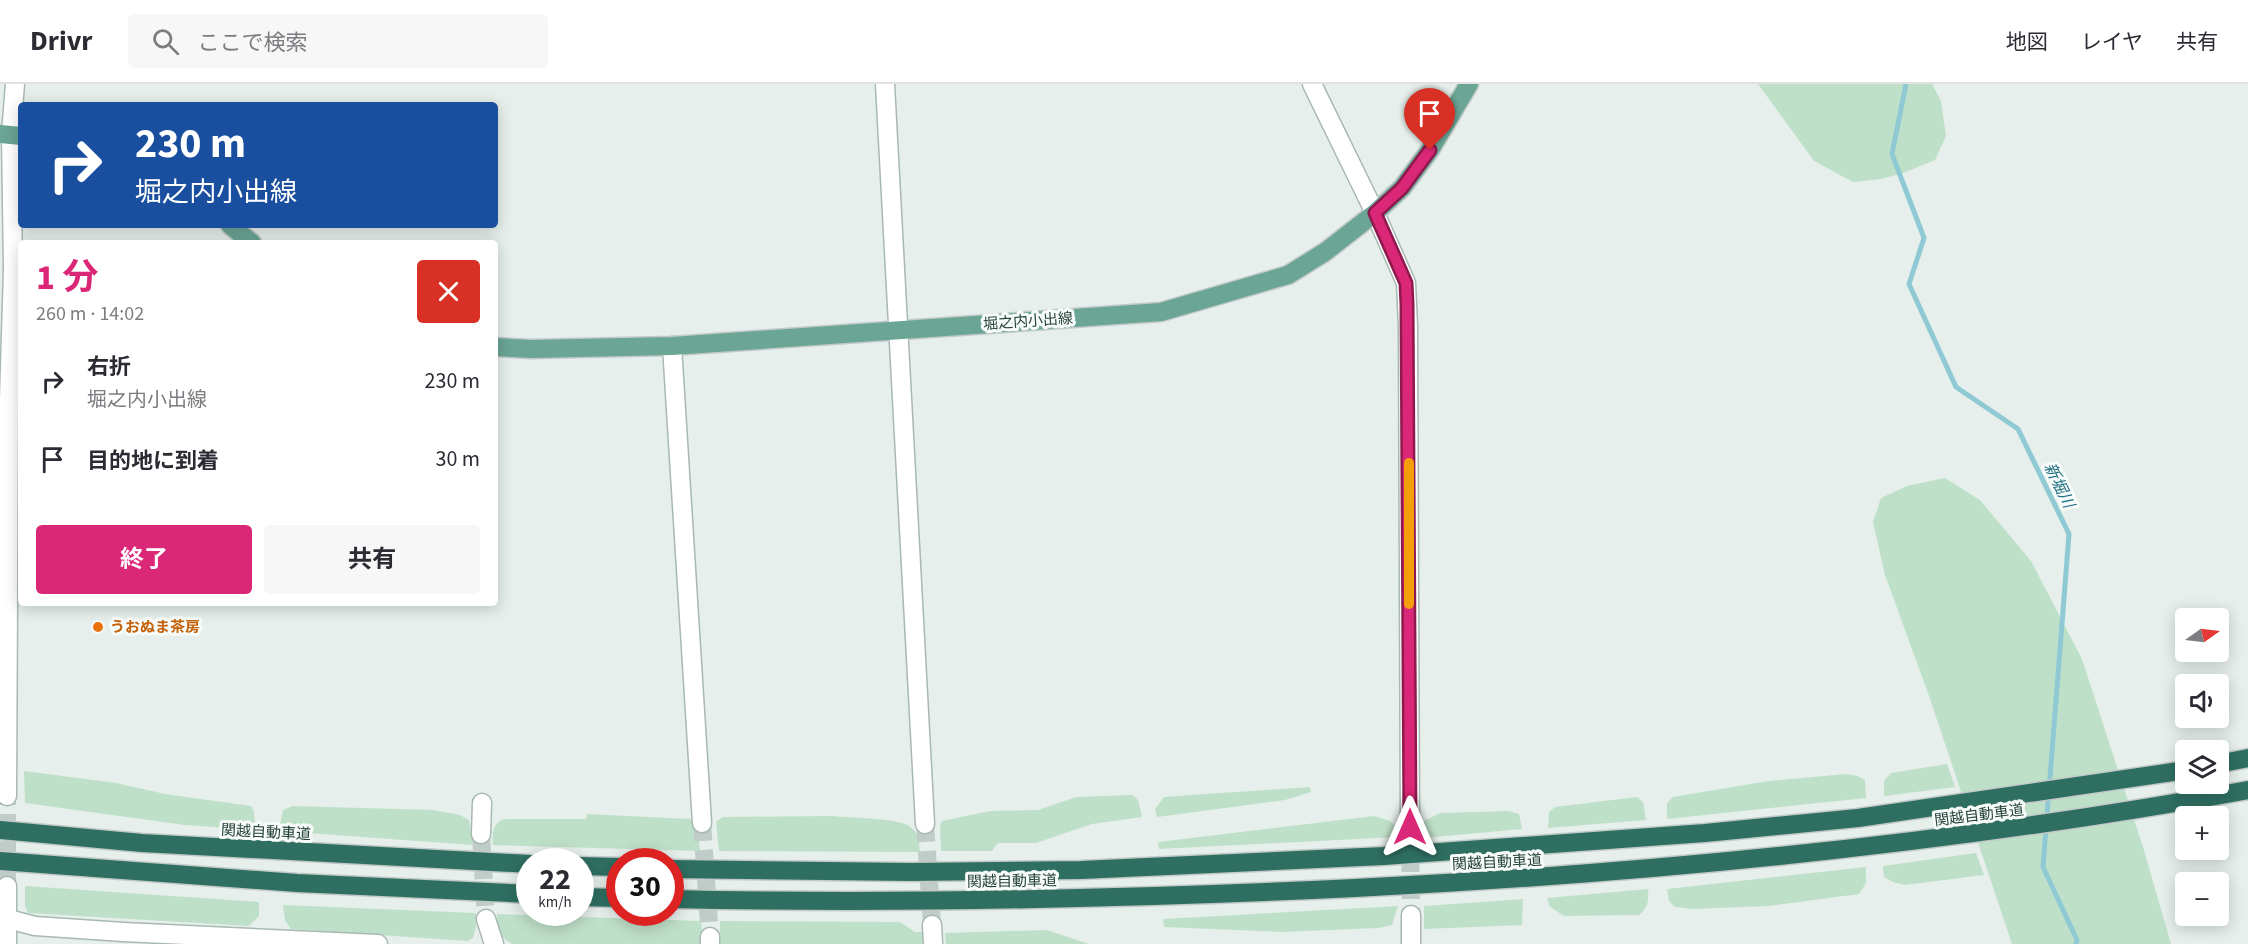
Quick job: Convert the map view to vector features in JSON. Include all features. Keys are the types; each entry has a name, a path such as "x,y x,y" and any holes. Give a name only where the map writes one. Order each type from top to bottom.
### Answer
{"highway":[{"path":"2229,762 2248,758"},
{"name":"関越自動車道","path":"684,868 910,872 1082,870 1384,856 1705,833 1858,818 2175,772"},
{"name":"関越自動車道","path":"684,899 789,901 1081,898 1235,894 1548,877 1722,863 1859,848 2027,827 2248,790"},
{"path":"0,822 48,827 142,843"},
{"name":"関越自動車道","path":"0,830 142,843 516,863"},
{"path":"0,861 297,883 516,893"}],"main road":[{"name":"堀之内小出線","path":"498,347 531,349 672,346 1161,312 1288,275 1325,252 1375,213 1402,188 1430,150 1469,84"},
{"path":"234,228 248,240"}],"street":[{"path":"7,796 9,400 13,269 11,134 15,84"},
{"path":"885,84 925,824"},
{"path":"1312,84 1375,213 1406,283 1410,827"},
{"path":"672,346 702,823"},
{"path":"481,834 482,803"},
{"path":"7,886 4,919 7,944"},
{"path":"1398,944 1411,944 1411,915"},
{"path":"4,919 34,926 123,938 378,944"},
{"path":"486,919 494,944"},
{"path":"932,925 933,944"}],"green space":[{"path":"1758,84 1932,84 1941,101 1946,136 1935,160 1881,179 1853,182 1814,161"},
{"path":"1945,478 1980,500 2031,561 2082,659 2143,847 2171,944 2012,944 1929,696 1885,575 1873,522 1881,498 1907,486"},
{"path":"1947,764 1955,787 1884,796 1884,781 1891,773"},
{"path":"24,771 116,783 165,794 251,806 254,811 255,830 185,825 25,803"},
{"path":"1846,774 1865,780 1866,798 1667,819 1667,803 1673,797 1769,781"},
{"path":"1310,787 1311,792 1285,800 1157,817 1155,809 1164,797"},
{"path":"1132,795 1138,800 1142,817 1092,824 1036,843 998,843 992,851 941,851 940,826 942,821 990,811 1038,810 1076,797"},
{"path":"1637,797 1643,802 1646,820 1548,828 1549,812 1555,807"},
{"path":"293,806 433,810 460,815 469,820 473,845 279,831 283,810"},
{"path":"1508,811 1519,814 1522,829 1424,838 1424,821 1440,813"},
{"path":"587,814 690,819 698,826 700,851 684,851 684,848 493,845 494,829 497,823 505,819 586,819"},
{"path":"832,816 903,823 917,834 920,852 719,851 716,822 723,817"},
{"path":"1374,816 1394,824 1397,837 1159,849 1158,842"},
{"path":"1976,853 1984,875 1905,885 1884,877 1883,866"},
{"path":"1866,867 1866,883 1859,894 1768,906 1692,909 1675,907 1669,901 1667,889"},
{"path":"25,886 259,902 259,916 249,926 28,913 25,906"},
{"path":"1648,889 1647,904 1639,915 1564,916 1550,907 1547,898"},
{"path":"1523,899 1522,925 1424,929 1424,906"},
{"path":"283,905 476,913 476,927 473,938 467,941 291,929 285,920"},
{"path":"1398,906 1392,925 1378,928 1282,932 1164,927 1163,919"},
{"path":"497,914 516,915 516,926 594,926 594,917 606,918 606,926 684,926 684,920 701,921 703,944 512,944 503,938"},
{"path":"720,921 900,922 915,932 923,932 923,944 720,944"},
{"path":"1047,930 1089,944 946,944 945,933"}],"waterway":[{"name":"新堀川","path":"1906,84 1892,154 1924,238 1909,284 1956,387 2018,429 2069,534 2043,867 2077,940 2076,944"}],"tunnel":[{"path":"7,796 7,886"},
{"path":"702,823 710,937"},
{"path":"925,824 932,925"},
{"path":"1410,827 1411,915"},
{"path":"481,834 486,919"}],"slow traffic":[{"path":"1409,463 1409,604"}],"place":[{"name":"うおぬま茶房","path":"98,627"}],"route":[{"path":"1410,827 1406,283 1375,213 1402,188 1430,150"}]}
